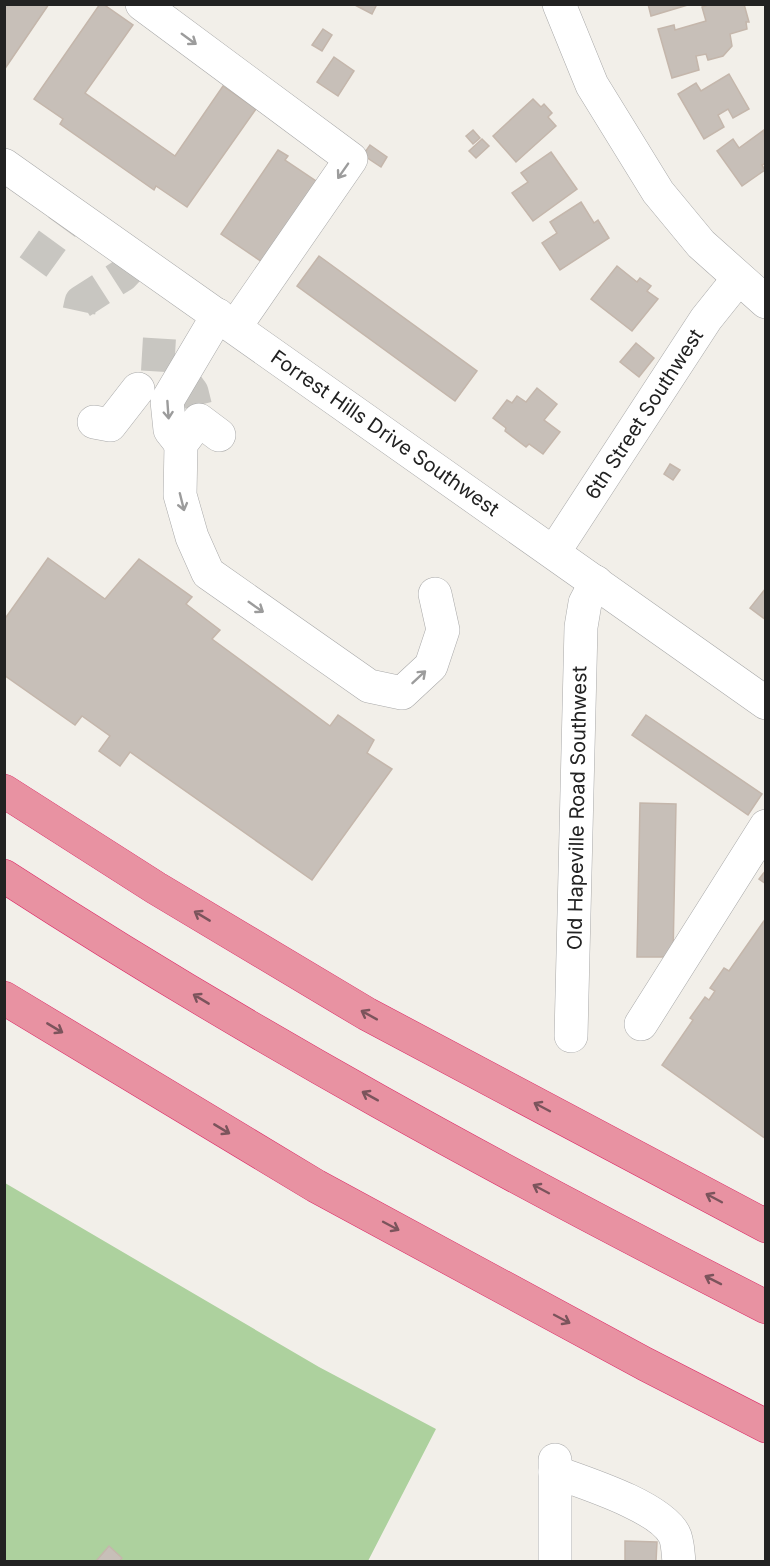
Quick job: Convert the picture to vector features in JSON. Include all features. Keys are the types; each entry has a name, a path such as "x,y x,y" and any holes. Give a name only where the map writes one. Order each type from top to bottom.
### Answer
{"highway":[{"path":"4,791 156,888 367,1014 765,1226"},
{"path":"4,876 103,940 289,1051 438,1134 765,1307"},
{"path":"4,998 316,1186 645,1364 765,1426"}],"street":[{"path":"142,4 351,159 181,376 167,401 170,430 181,444"},
{"path":"559,4 592,86 658,192 701,244 765,302"},
{"name":"Forrest Hills Drive Southwest","path":"4,165 765,703"},
{"name":"6th Street Southwest","path":"554,552 706,319 738,279"},
{"path":"102,423 138,389"},
{"path":"219,435 199,420 181,444 180,495 192,537 208,573 369,686 402,693 431,666 443,630 435,594"},
{"name":"Old Hapeville Road Southwest","path":"571,1036 581,627 585,603 596,582"},
{"path":"641,1024 763,834"},
{"path":"555,1562 555,1466 655,1514 675,1534 679,1562"}],"green space":[{"path":"5,1183 319,1367 436,1429 368,1561 5,1562"}],"building":[{"path":"4,4 49,4 4,70"},
{"path":"100,4 133,25 85,93 175,156 223,86 256,109 187,207 156,186 154,190 60,124 63,119 34,99"},
{"path":"353,4 377,4 372,14"},
{"path":"648,4 691,4 651,16"},
{"path":"711,4 744,4 749,22 746,22 747,29 730,34 732,46 723,56 708,60 706,54 696,56 699,70 672,78 658,29 674,25 675,30 706,21 702,7"},
{"path":"323,29 332,35 322,51 312,45"},
{"path":"334,57 354,71 338,96 317,82"},
{"path":"729,74 749,109 733,118 728,109 718,115 724,127 704,139 678,94 696,83 701,91"},
{"path":"533,99 541,107 544,104 552,113 548,117 556,126 516,162 493,136"},
{"path":"473,130 480,138 473,144 466,136"},
{"path":"764,130 766,163 762,165 765,170 742,186 717,151 733,139 739,148"},
{"path":"482,139 489,146 476,158 469,151"},
{"path":"370,145 387,157 381,167 363,155"},
{"path":"278,150 288,156 285,160 319,183 265,264 221,234"},
{"path":"551,152 577,189 533,221 512,193 528,182 521,173"},
{"path":"581,202 594,223 598,220 609,238 560,270 542,243 557,233 550,222"},
{"path":"319,256 477,371 455,401 297,286"},
{"path":"617,266 637,282 640,278 651,286 647,291 658,299 632,331 591,299"},
{"path":"636,343 654,358 639,377 620,362"},
{"path":"537,388 557,404 544,420 560,432 543,454 529,444 526,447 505,431 506,428 493,418 507,400 512,403 517,396 526,402"},
{"path":"670,464 680,470 673,480 664,474"},
{"path":"48,558 105,599 139,559 192,597 186,604 220,630 212,639 330,726 338,715 374,740 367,753 392,769 312,880 130,752 120,766 99,751 110,736 82,716 75,725 4,675 4,620"},
{"path":"766,588 766,620 750,608"},
{"path":"646,715 762,794 748,815 632,735"},
{"path":"640,803 676,804 673,957 637,957"},
{"path":"766,870 766,884 759,879"},
{"path":"766,918 766,1139 662,1065 693,1020 690,1018 705,997 709,1000 715,991 710,988 724,968 729,971"},
{"path":"625,1541 657,1542 656,1562 625,1562"},
{"path":"109,1546 122,1558 119,1562 99,1562 97,1560"}],"tunnel":[{"path":"33,267 72,213"},
{"path":"79,311 81,302 123,275 138,259"},
{"path":"142,354 193,357"},
{"path":"181,377 192,392 199,420"}]}
